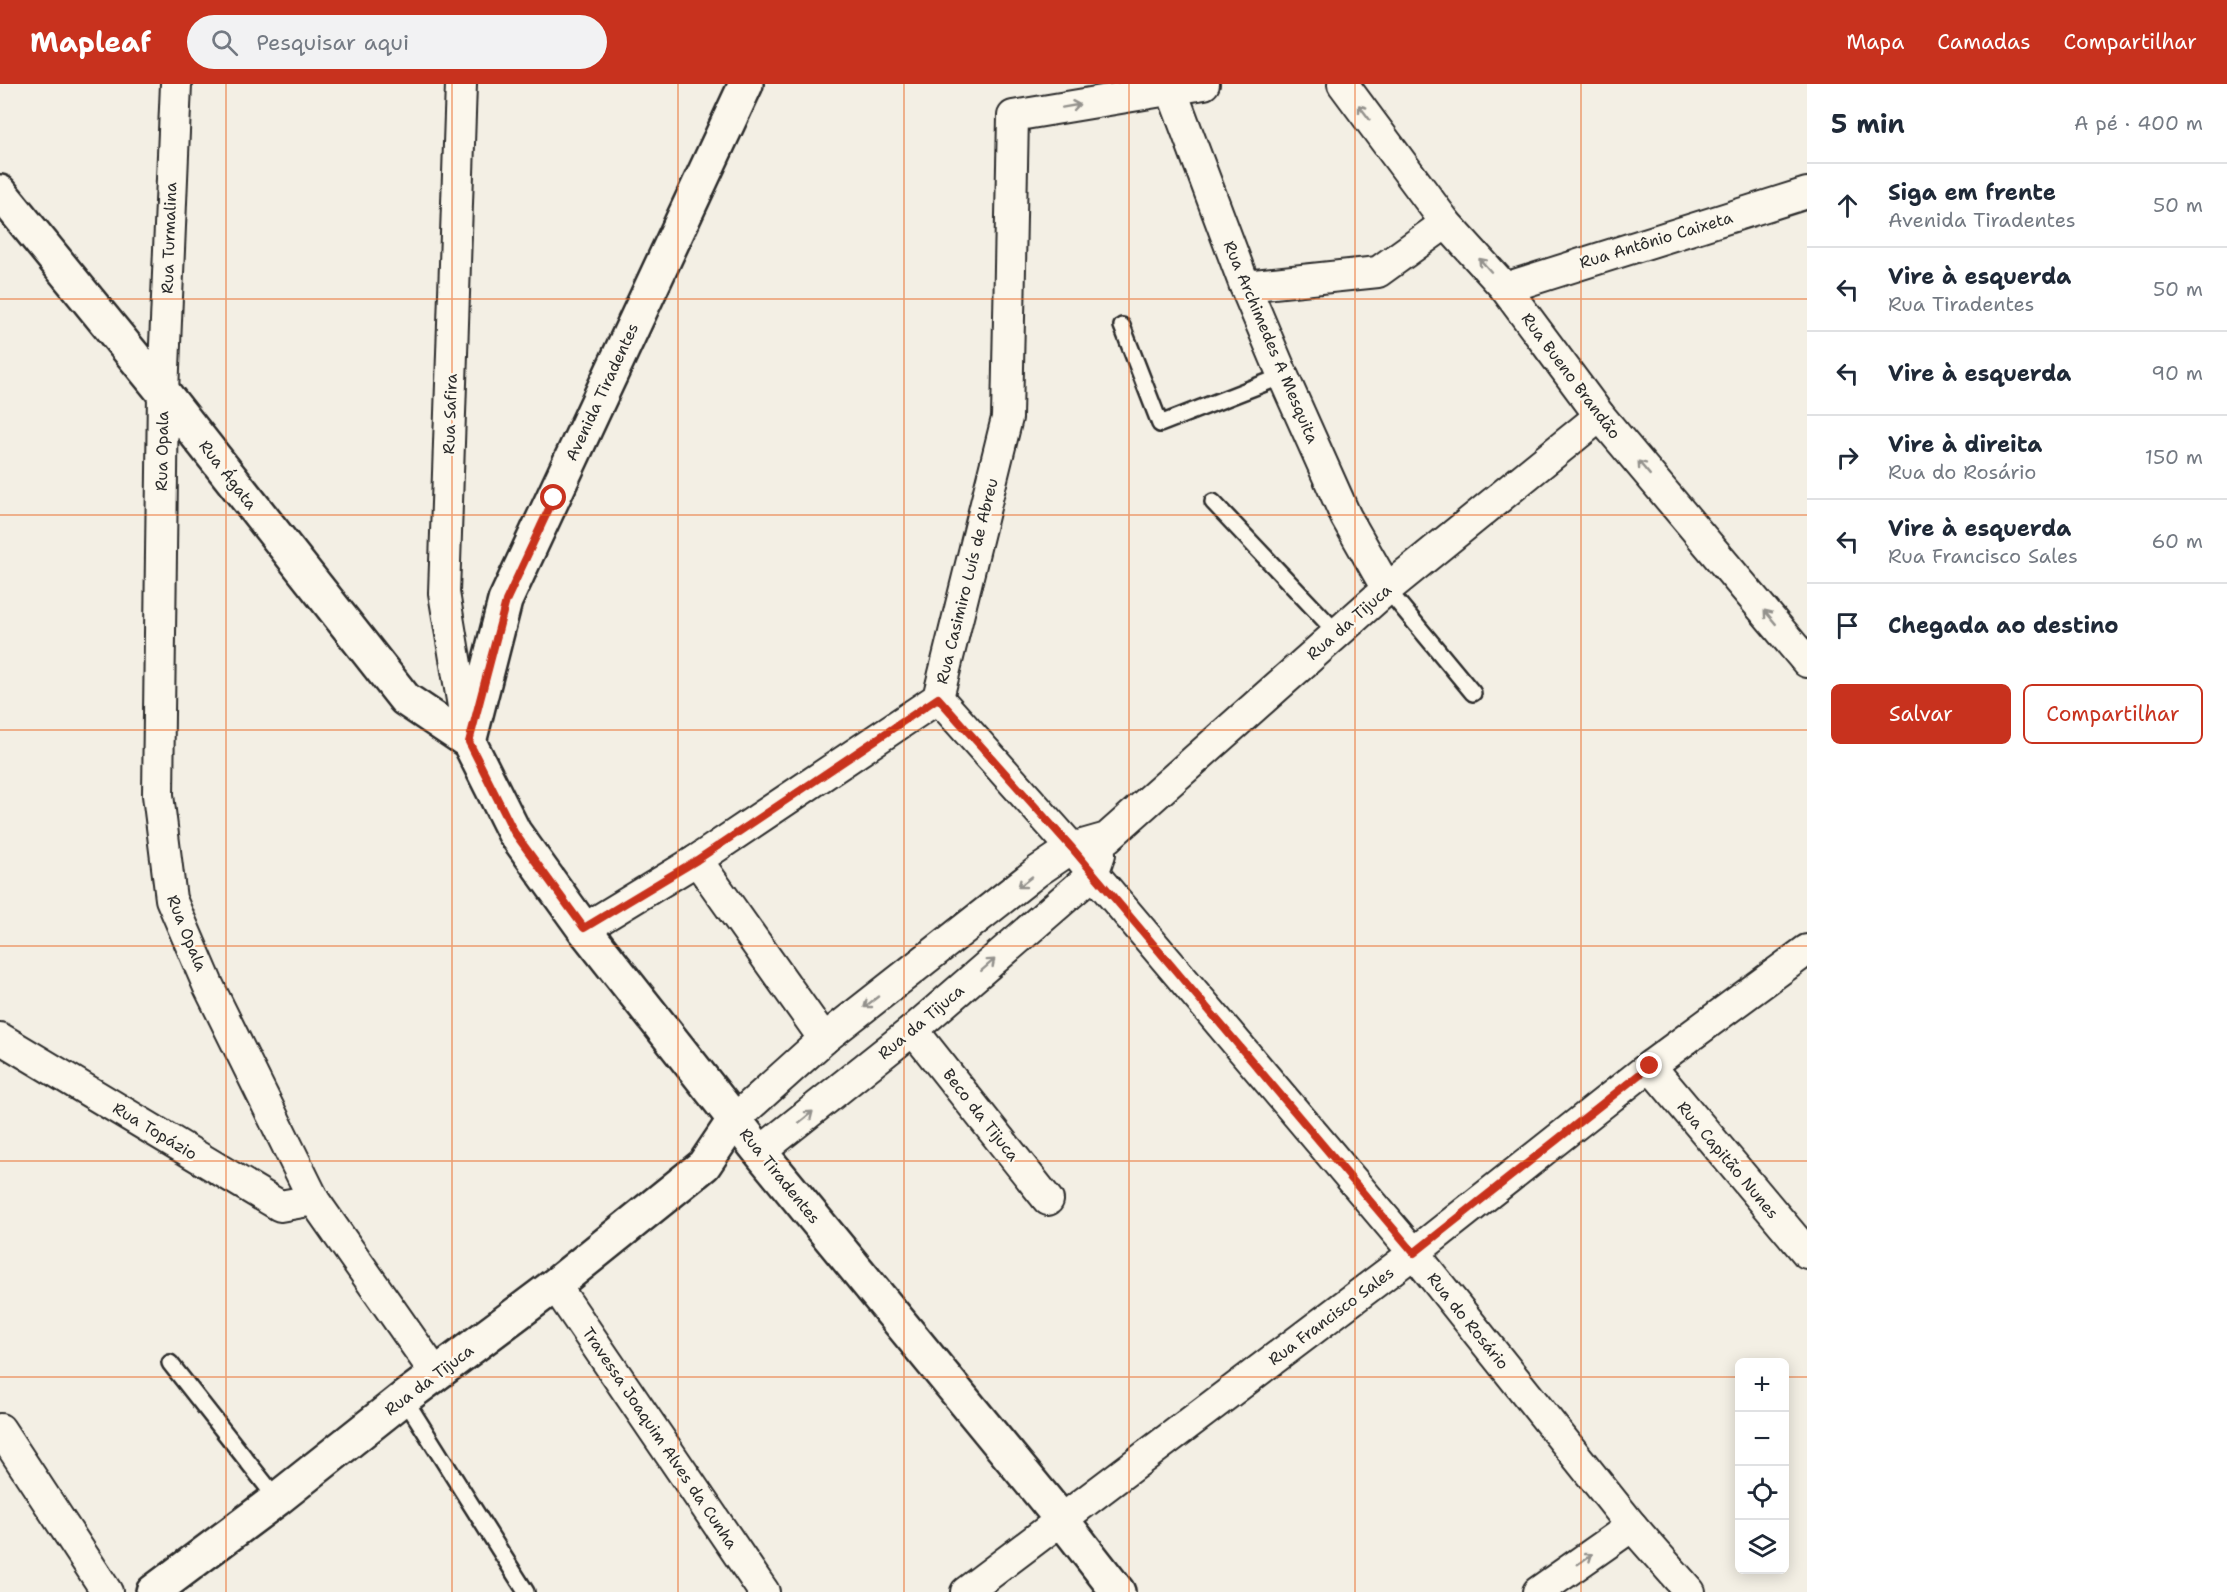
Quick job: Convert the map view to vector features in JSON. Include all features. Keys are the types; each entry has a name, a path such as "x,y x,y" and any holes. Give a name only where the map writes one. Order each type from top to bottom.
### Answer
{"street":[{"name":"Rua Turmalina","path":"163,392 176,84"},
{"name":"Rua Safira","path":"461,84 444,593 469,742"},
{"name":"Avenida Tiradentes","path":"469,742 506,601 746,84"},
{"path":"1171,89 1204,84"},
{"name":"Rua Bueno Brandão","path":"1343,84 1446,223 1505,288 1600,416 1804,651"},
{"name":"Rua Casimiro Luís de Abreu","path":"584,928 697,860 938,698 1007,418 1014,116 1171,89"},
{"name":"Rua Archimedes A Mesquita","path":"1171,89 1245,286 1283,376 1346,517 1387,589"},
{"name":"Rua Ágata","path":"0,192 163,392 405,699 469,742"},
{"name":"Rua Antônio Caixeta","path":"1505,288 1807,193"},
{"path":"1245,286 1378,272 1446,223"},
{"name":"Rua Opala","path":"163,392 158,795 171,899 208,985 314,1200 436,1374"},
{"name":"Rua da Tijuca","path":"153,1592 277,1499 404,1398 555,1285 704,1165 735,1119 824,1039 1038,871 1072,848 1107,838 1336,632 1600,416"},
{"name":"Rua do Rosário","path":"938,698 1072,848 1414,1253 1632,1526 1690,1592"},
{"name":"Rua Tiradentes","path":"469,742 514,832 584,928 760,1152 1062,1520 1118,1592"},
{"name":"Rua da Tijuca","path":"704,1165 760,1152 913,1030 1093,874 1107,838"},
{"path":"697,860 824,1039"},
{"name":"Rua Francisco Sales","path":"966,1592 1414,1253 1650,1066 1807,950"},
{"name":"Beco da Tijuca","path":"913,1030 1048,1200"},
{"name":"Rua Topázio","path":"0,1038 280,1206 314,1200"},
{"name":"Rua Capitão Nunes","path":"1650,1066 1805,1248"},
{"name":"Travessa Joaquim Alves da Cunha","path":"555,1285 764,1592"},
{"path":"0,1429 107,1592"},
{"path":"1538,1592 1632,1526"}],"lane":[{"path":"1122,326 1160,424 1283,376"},
{"path":"1213,502 1336,632"},
{"path":"1387,589 1473,693"},
{"path":"170,1363 277,1499"},
{"path":"404,1398 526,1592"}],"route":[{"path":"554,498 506,601 469,742 514,832 584,928 697,860 938,698 1072,848 1414,1253 1650,1066"}]}
